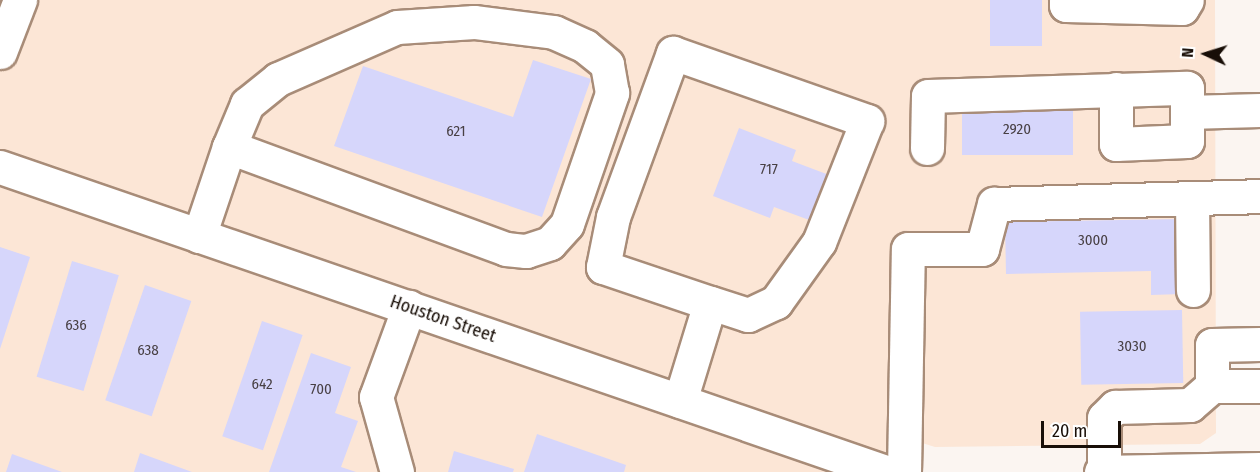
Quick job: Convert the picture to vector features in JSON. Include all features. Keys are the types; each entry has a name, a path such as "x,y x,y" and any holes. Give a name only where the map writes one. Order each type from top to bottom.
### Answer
{"street":[{"path":"0,52 20,0"},
{"path":"1066,0 1066,5 1182,8 1187,0"},
{"path":"199,236 229,147 247,104 278,79 396,27 474,21 554,32 585,46 607,64 612,93 567,224 550,243 526,252 506,249 229,147"},
{"path":"673,53 867,121 819,242 776,302 748,315 710,303 603,267 613,217 673,53"},
{"path":"927,148 928,96 1116,89 1187,88 1186,141 1116,144 1116,89"},
{"path":"1187,112 1260,110"},
{"name":"Houston Street","path":"0,167 886,472"},
{"path":"904,472 908,249 982,249 994,204 1260,196"},
{"path":"1192,198 1193,290"},
{"path":"680,401 710,303"},
{"path":"397,472 376,397 409,307"},
{"path":"1212,386 1212,345 1260,344"},
{"path":"1260,386 1212,386 1190,405 1115,407 1104,418 1102,472 1260,469"}],"shaded area":[{"path":"0,0 1215,0 1216,433 1200,444 935,447 903,437 880,472 0,472"}],"building":[{"path":"990,0 1042,0 1042,46 990,46"},
{"path":"533,60 591,79 542,217 334,146 363,66 513,117"},
{"path":"962,105 1073,105 1073,155 962,155"},
{"path":"739,128 796,150 792,161 837,178 820,224 774,207 770,218 713,196"},
{"path":"1181,219 1182,294 1151,295 1151,271 1006,274 1005,222"},
{"path":"0,247 30,257 0,349"},
{"path":"72,261 119,275 83,391 37,377"},
{"path":"145,285 191,301 152,416 105,400"},
{"path":"1182,310 1183,383 1081,385 1080,312"},
{"path":"262,321 303,335 263,450 222,436"},
{"path":"311,353 351,367 335,413 358,421 341,467 356,472 269,472"},
{"path":"537,434 626,465 624,472 524,472"},
{"path":"454,451 514,469 513,472 448,472"},
{"path":"140,453 192,472 134,472"},
{"path":"12,454 62,472 6,472"}]}
